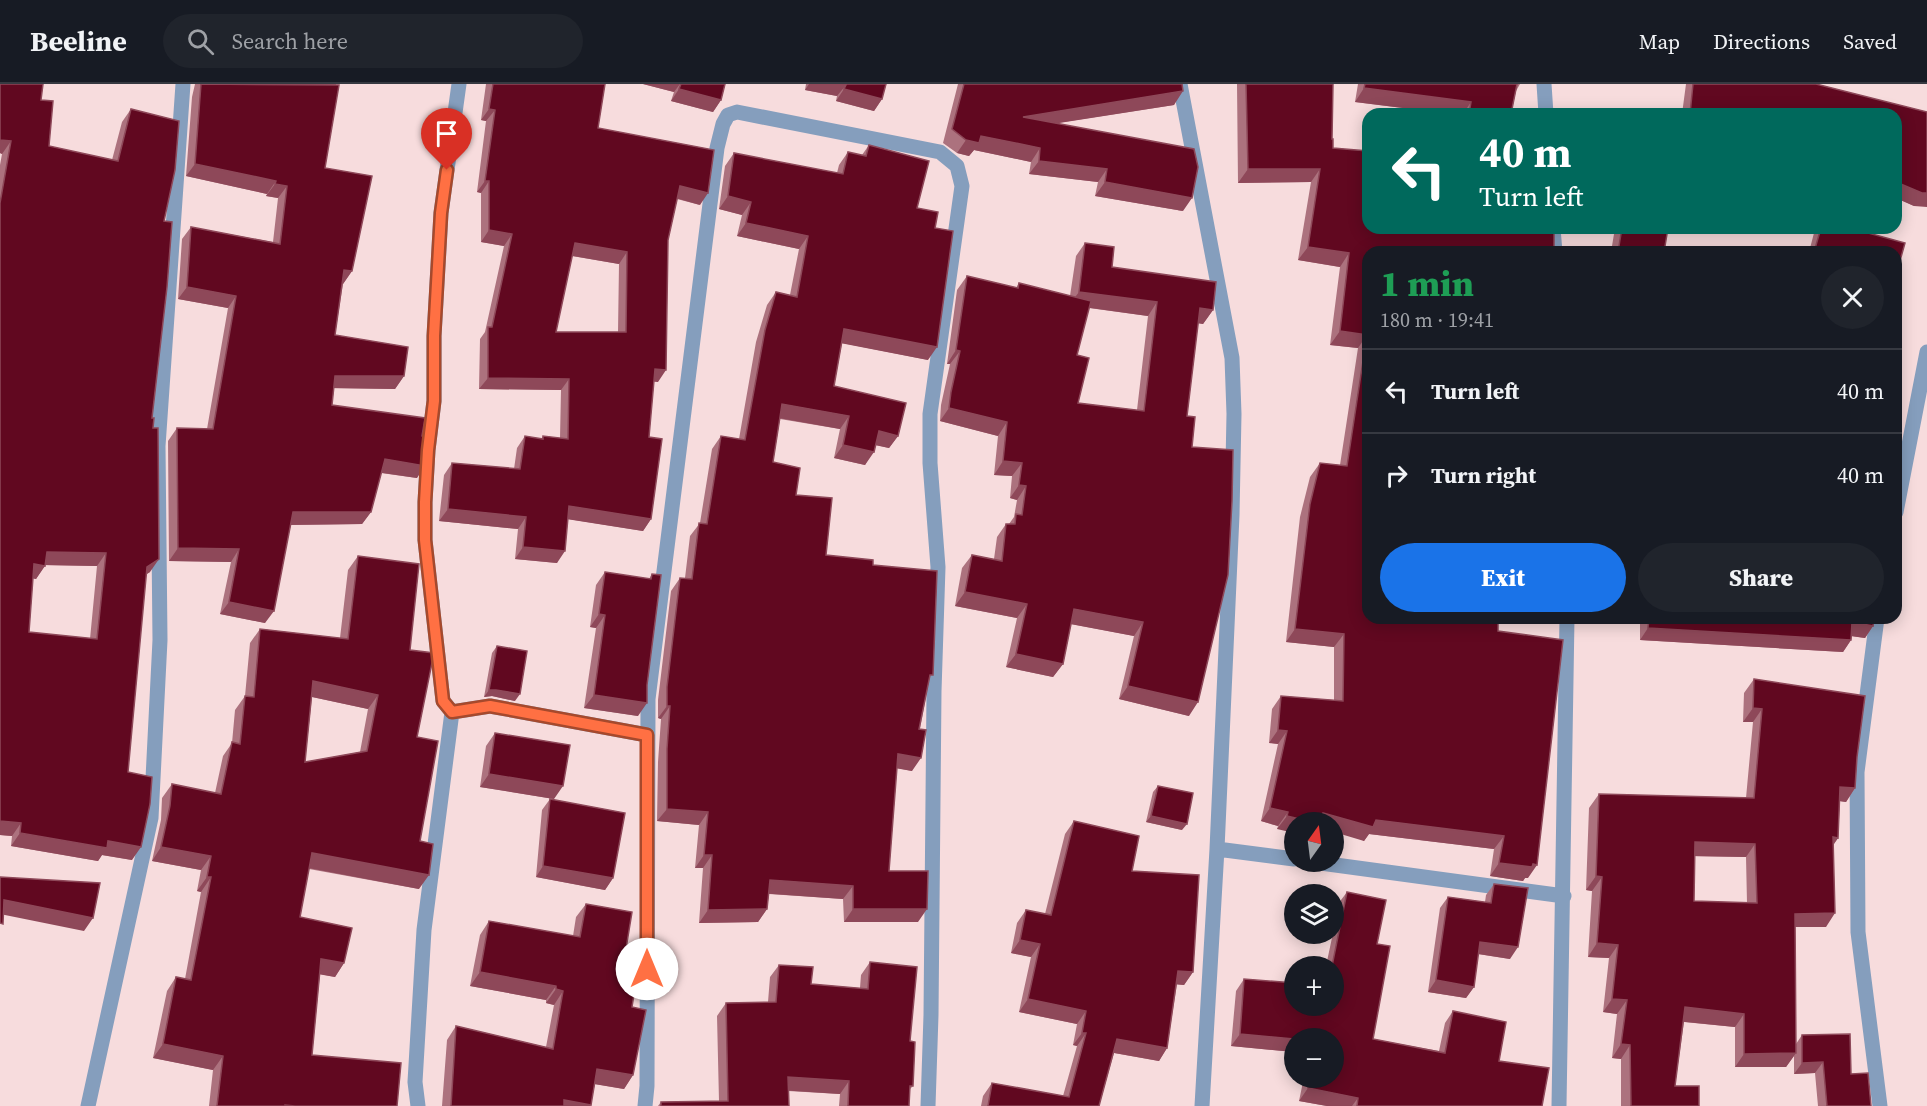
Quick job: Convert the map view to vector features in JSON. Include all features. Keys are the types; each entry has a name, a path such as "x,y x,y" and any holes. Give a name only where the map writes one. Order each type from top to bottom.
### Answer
{"street":[{"path":"88,1106 151,818 160,640 158,446 183,84"},
{"path":"418,1106 415,1082 424,930 452,712 443,701 425,540 425,502 434,401 434,336 441,213 459,84"},
{"path":"1180,84 1232,358 1234,414 1232,515 1217,849 1202,1106"},
{"path":"1544,84 1546,108"},
{"path":"645,1106 647,1086 648,699 717,148 723,124 728,116 737,112 940,152 957,166 962,186 930,414 930,462 938,567 928,1106"},
{"path":"1902,481 1927,352"},
{"path":"1559,1106 1567,624"},
{"path":"1876,624 1857,772 1857,909 1880,1106"},
{"path":"452,712 490,706 647,735"},
{"path":"1217,849 1284,859"},
{"path":"1344,866 1564,896"}],"building":[{"path":"0,84 43,84 41,100 53,101 49,146 118,161 131,109 179,121 175,170 164,221 172,222 152,418 154,418 153,428 158,428 159,559 147,567 128,772 152,777 150,804 141,847 108,841 107,848 20,833 21,823 0,821 0,203 11,141 0,140","holes":["47,552 106,553 97,639 29,632 34,564 45,566"]},
{"path":"201,84 339,85 325,168 372,176 352,271 344,270 335,335 408,347 404,376 335,376 332,405 425,418 422,436 427,437 425,466 385,459 371,512 293,512 274,611 229,602 239,549 178,548 177,428 213,429 236,296 187,287 191,227 280,244 287,186 275,184 276,181 195,164"},
{"path":"493,84 605,84 598,128 714,150 708,193 680,186 668,240 666,370 655,369 649,437 662,439 651,519 569,506 565,551 523,547 526,517 448,509 452,463 520,469 525,436 568,439 569,379 488,378 488,327 492,327 512,234 489,230 489,181 485,181 495,110 489,109","holes":["575,243 627,252 626,332 556,332"]},
{"path":"681,84 725,84 721,100 679,89"},
{"path":"843,84 886,84 882,99 844,89 846,85"},
{"path":"964,84 1182,84 1183,91 1023,117 1194,149 1198,167 1192,198 1105,182 1107,169 1039,161 1040,148 981,136 979,143 966,140 952,129"},
{"path":"1246,84 1333,84 1333,148 1362,150 1362,234 1554,234 1554,246 1362,246 1362,334 1340,331 1349,253 1308,247 1320,169 1248,169"},
{"path":"1365,84 1517,84 1512,108 1470,108 1471,102 1364,88"},
{"path":"1693,84 1816,84 1927,112 1927,193 1902,185 1902,108 1691,108"},
{"path":"869,145 929,161 917,208 938,212 935,228 953,231 937,347 844,329 834,386 906,403 898,436 879,431 874,452 843,445 849,416 782,404 773,462 800,468 796,495 832,498 826,555 873,560 873,565 937,571 933,675 930,675 919,729 926,730 921,758 898,754 889,871 928,871 927,909 853,909 853,886 770,880 767,909 708,910 712,855 704,855 708,812 667,809 670,706 667,706 667,687 680,578 692,579 699,523 707,524 721,436 745,440 765,330 776,292 797,297 808,236 746,223 751,202 728,196 734,153 843,174 848,152 866,156"},
{"path":"1621,234 1667,234 1665,246 1619,246"},
{"path":"1819,234 1872,234 1905,243 1902,254 1902,246 1816,246"},
{"path":"1085,243 1114,247 1112,267 1216,282 1213,310 1200,308 1187,416 1195,417 1192,447 1233,450 1232,501 1228,575 1198,702 1128,686 1143,622 1074,609 1063,664 1016,654 1027,604 965,592 972,555 1002,561 1006,524 1015,524 1016,514 1022,515 1026,486 1019,485 1022,463 1003,461 1007,422 949,408 960,351 956,350 967,276 1018,288 1019,283 1091,301 1077,355 1089,358 1078,403 1144,411 1157,302 1079,292"},
{"path":"1362,368 1362,624 1498,624 1498,631 1563,640 1537,865 1533,864 1532,867 1499,863 1504,836 1376,820 1373,827 1344,819 1344,812 1288,812 1270,808 1287,731 1278,730 1281,696 1343,701 1344,634 1295,629 1310,504 1320,463 1347,466"},
{"path":"358,556 419,564 410,650 434,653 417,737 438,741 420,841 433,844 429,875 312,853 300,917 352,928 344,963 321,959 312,1055 401,1063 397,1106 217,1106 223,1056 163,1044 176,977 191,980 211,877 207,877 211,856 161,847 170,806 172,784 221,794 232,742 240,744 245,696 254,697 260,629 348,639","holes":["313,681 378,695 367,751 305,762"]},
{"path":"605,572 651,579 652,574 661,575 647,685 647,703 594,695 605,615 599,614"},
{"path":"1648,624 1852,624 1851,640 1648,628"},
{"path":"497,646 527,651 520,694 489,690"},
{"path":"1754,679 1865,696 1855,788 1840,787 1838,838 1833,837 1835,913 1795,914 1796,1053 1744,1054 1744,1014 1685,1007 1675,1086 1699,1086 1699,1106 1631,1106 1630,1045 1621,1044 1627,1000 1612,999 1618,945 1597,943 1602,877 1596,876 1599,794 1754,798 1762,709 1753,708","holes":["1695,842 1755,844 1757,903 1694,901"]},
{"path":"495,733 570,745 563,786 489,774"},
{"path":"1158,786 1193,793 1187,824 1151,816"},
{"path":"550,799 625,813 613,878 543,866"},
{"path":"1074,821 1139,836 1132,871 1199,875 1193,972 1178,971 1167,1048 1117,1039 1099,1106 988,1106 992,1083 1069,1097 1086,1033 1082,1033 1086,1011 1028,999 1040,944 1020,940 1026,910 1051,915"},
{"path":"0,877 100,883 93,918 4,900 3,924 0,923"},
{"path":"1494,884 1528,888 1518,947 1480,942 1474,987 1436,980 1448,897 1491,903"},
{"path":"1347,892 1386,900 1377,944 1390,946 1373,1039 1445,1053 1453,1011 1506,1022 1499,1061 1549,1068 1542,1106 1357,1106 1358,1098 1308,1088 1344,1088 1344,1028 1284,1028 1284,1038 1240,1034 1244,979 1284,982 1284,1016 1344,1016 1344,956 1334,956 1336,944 1344,944 1344,907"},
{"path":"586,904 632,912 623,967 638,970 632,1007 646,1010 633,1075 597,1069 591,1105 564,1100 564,1106 451,1106 456,1026 553,1049 563,991 556,989 556,986 480,972 489,921 580,937"},
{"path":"870,962 917,967 910,1041 915,1042 913,1086 910,1086 909,1106 848,1106 849,1081 788,1077 789,1106 661,1106 661,1102 728,1101 726,1003 776,1002 779,965 813,967 811,984 868,989"},
{"path":"1850,1034 1851,1074 1868,1073 1871,1106 1827,1106 1823,1062 1802,1063 1802,1035"}],"route":[{"path":"447,170 441,213 434,336 434,401 425,502 425,540 443,701 447,709 452,712 490,706 647,735 647,969"}]}
